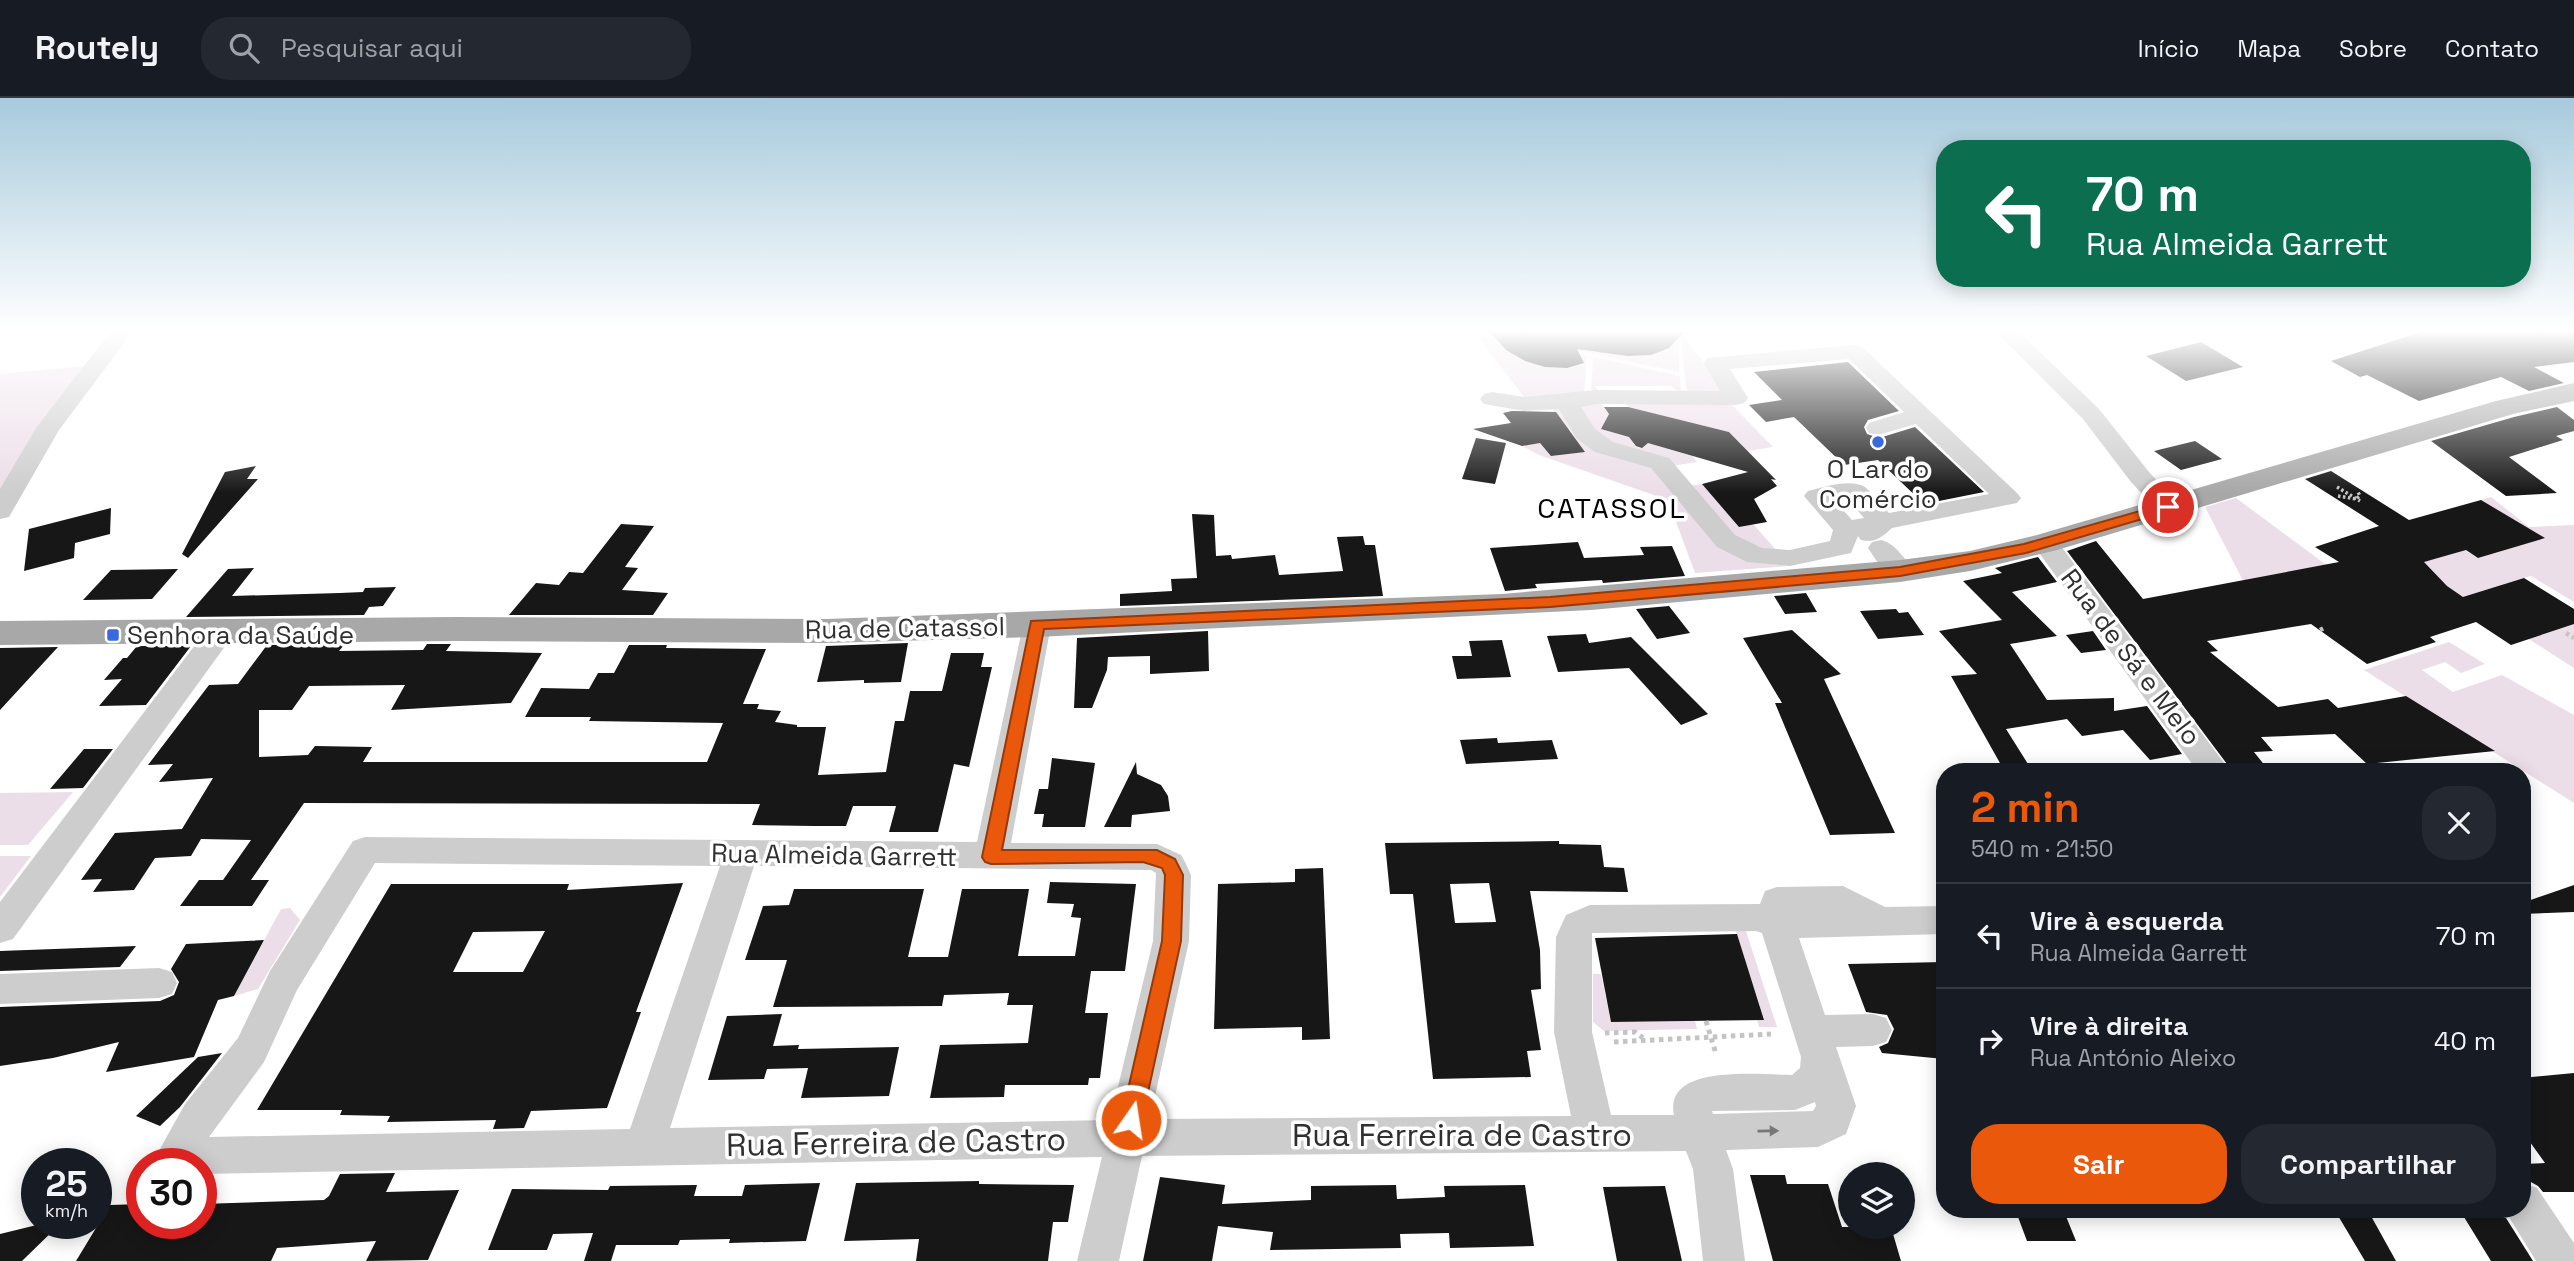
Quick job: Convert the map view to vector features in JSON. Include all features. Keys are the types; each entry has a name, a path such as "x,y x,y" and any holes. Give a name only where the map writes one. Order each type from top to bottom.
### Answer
{"main road":[{"name":"Rua de Catassol","path":"0,633 518,629 802,631 1037,625 1550,602 1876,541 1969,561 2045,543 2493,411 2574,392"}],"street":[{"path":"0,511 48,428 81,385"},
{"path":"1492,399 1524,404 1597,397 1736,398 1728,385"},
{"path":"1566,402 1586,434 1604,447 1661,463 1726,541 1757,556 1790,558 1876,541 2008,498 1889,385"},
{"path":"2062,385 2091,414 2140,477 2168,507"},
{"path":"1878,428 1920,415"},
{"name":"Rua de Sá e Melo","path":"2045,543 2208,763"},
{"path":"991,857 1037,625"},
{"path":"0,929 221,631"},
{"name":"Rua Almeida Garrett","path":"181,1148 199,1117 251,1050 283,982 365,850 1157,857 1169,864 1174,875 1171,941 1127,1138"},
{"path":"644,1147 741,854"},
{"path":"1595,1134 1573,1032 1574,937 1580,922 1590,919 1756,917 1777,924 1936,920"},
{"path":"1777,924 1816,1043 1873,1030"},
{"path":"0,989 159,983"},
{"name":"Rua Ferreira de Castro","path":"217,1155 1127,1138 1700,1133 1826,1127 1832,1122 1836,1106 1816,1043"},
{"path":"1700,1133 1713,1169 1724,1261"},
{"path":"1098,1261 1127,1138"},
{"path":"2531,1216 2561,1261"}],"path":[{"path":"2337,487 2360,501 2338,496"},
{"path":"2356,499 2360,496 2357,492"},
{"path":"2566,633 2574,638"},
{"path":"1706,1021 1716,1054"},
{"path":"1601,1033 1636,1032 1644,1039"},
{"path":"1614,1042 1770,1034"}],"shaded area":[{"path":"0,385 72,385 0,492"},
{"path":"1515,385 1585,385 1584,396 1524,397"},
{"path":"1592,385 1681,385 1681,394 1671,386 1595,386 1601,395 1591,395"},
{"path":"1686,385 1721,385 1726,394 1687,394"},
{"path":"1598,400 1609,414 1602,429 1692,456 1697,462 1672,466 1607,445 1582,416 1581,405"},
{"path":"1724,402 1733,406 1773,447 1748,451 1729,432 1629,408 1625,403"},
{"path":"1552,406 1558,407 1646,463 1754,562 1789,566 1695,573 1668,500 1539,455 1522,446 1540,443 1552,456 1584,452 1570,430 1562,431"},
{"path":"1702,484 1739,526 1753,524 1778,552 1736,542 1689,486"},
{"path":"2491,497 2529,527 2574,525 2574,602 2531,576 2504,584 2574,624 2574,668 2395,553 2415,547 2435,559 2459,552 2452,542 2478,558 2544,538 2481,500"},
{"path":"2236,498 2336,572 2255,604 2205,507"},
{"path":"2449,642 2485,664 2461,673 2445,662 2422,670 2453,692 2502,675 2574,715 2574,803 2531,776 2531,763 2511,763 2364,670"},
{"path":"73,792 28,845 0,845 0,793"},
{"path":"0,856 31,856 0,897"},
{"path":"290,908 300,920 258,989 234,996 281,909"},
{"path":"1735,928 1745,928 1777,1027 1759,1027 1757,1020 1764,1019"},
{"path":"1593,974 1601,974 1611,1022 1695,1021 1697,1029 1604,1031 1593,1022"}],"building":[{"path":"1767,385 1872,385 1899,411 1868,420 1864,427 1867,434 1879,438 1915,427 1984,492 1924,504 1878,460 1844,465 1794,417 1766,422 1749,405 1782,400"},
{"path":"2388,385 2473,385 2419,401"},
{"path":"2518,385 2554,385 2529,391"},
{"path":"1604,407 1628,407 1729,432 1776,480 1771,479 1777,486 1754,499 1767,522 1739,527 1702,484 1748,472 1648,443 1642,448 1636,446 1629,437 1601,429 1609,414"},
{"path":"2557,407 2574,420 2574,431 2556,436 2563,440 2509,457 2557,493 2506,496 2431,441 2514,417"},
{"path":"1556,412 1585,452 1551,456 1540,443 1522,446 1473,429 1511,423 1503,413"},
{"path":"1476,438 1506,443 1495,484 1462,479"},
{"path":"2195,441 2222,459 2181,470 2154,451"},
{"path":"256,466 247,479 258,479 188,558 182,554 225,472"},
{"path":"2331,471 2409,520 2481,500 2545,538 2478,558 2466,550 2424,562 2447,586 2463,597 2524,578 2574,609 2574,624 2511,645 2476,622 2430,637 2436,642 2367,664 2311,624 2207,641 2218,651 2210,652 2278,707 2328,699 2338,708 2406,696 2495,751 2366,763 2335,734 2261,737 2273,751 2254,752 2263,763 2226,763 2067,551 2096,541 2143,599 2339,562 2315,547 2379,526 2305,479"},
{"path":"111,508 110,534 75,543 74,558 24,571 29,529"},
{"path":"1192,514 1214,515 1216,556 1231,555 1232,559 1275,555 1279,575 1343,571 1337,537 1363,536 1365,545 1375,545 1383,596 1120,606 1120,594 1172,591 1171,579 1197,578"},
{"path":"621,524 654,526 625,567 638,568 622,590 668,593 653,615 509,615 536,583 559,585 569,572 583,573"},
{"path":"1578,542 1584,558 1644,555 1640,547 1672,546 1685,576 1603,583 1602,580 1535,584 1537,588 1505,591 1490,548"},
{"path":"2038,557 2057,582 2012,592 2057,636 2010,644 2047,700 2114,698 2114,711 2147,706 2182,754 2150,760 2123,730 2082,736 2067,719 2006,729 2027,763 2000,763 1951,676 1977,674 1939,631 2002,620 1963,581 2002,573 1995,568"},
{"path":"254,568 232,596 363,592 365,588 396,587 383,606 369,607 364,615 186,617 228,569"},
{"path":"178,569 152,599 83,600 111,570"},
{"path":"1806,593 1817,612 1785,614 1774,596"},
{"path":"1669,606 1690,633 1657,639 1636,609"},
{"path":"1896,609 1899,613 1908,612 1924,635 1878,639 1860,611"},
{"path":"1792,630 1841,674 1824,679 1895,833 1830,835 1775,703 1782,703 1743,638"},
{"path":"1208,631 1209,671 1150,674 1150,656 1108,657 1107,670 1092,708 1074,708 1077,638"},
{"path":"2093,631 2106,650 2081,653 2066,635"},
{"path":"1586,634 1589,643 1631,637 1708,714 1681,725 1629,668 1558,672 1547,636"},
{"path":"1502,640 1511,677 1457,679 1452,656 1472,656 1469,641"},
{"path":"908,643 901,682 817,682 826,646"},
{"path":"427,644 451,644 446,651 542,653 511,703 391,710 405,685 309,686 292,710 259,710 259,757 308,755 315,746 372,747 363,762 707,762 723,723 525,717 541,688 589,689 598,673 614,673 629,645 667,645 666,648 766,649 743,704 759,704 757,709 781,711 775,722 797,727 826,727 818,775 886,772 895,721 904,721 910,691 942,691 951,653 984,653 981,667 992,667 969,767 954,764 938,832 889,832 896,806 853,806 846,826 814,826 752,825 760,804 304,803 251,880 269,880 252,906 180,906 199,880 223,880 251,840 201,839 191,856 155,858 134,890 93,892 102,879 81,880 115,833 182,829 213,778 159,782 173,764 148,765 209,685 238,684 267,645 344,645 339,651 423,650"},
{"path":"137,646 191,646 146,705 99,706 122,679 104,680"},
{"path":"58,647 0,710 0,648"},
{"path":"1497,738 1498,743 1552,740 1558,759 1466,764 1460,740"},
{"path":"84,749 113,749 83,788 50,789"},
{"path":"1052,758 1095,763 1085,827 1042,827 1044,814 1034,814 1039,789 1048,789"},
{"path":"1136,762 1137,774 1161,785 1168,796 1170,811 1132,815 1131,827 1104,827"},
{"path":"1559,841 1559,844 1601,845 1604,867 1624,868 1628,892 1530,891 1540,950 1541,989 1531,990 1541,1050 1527,1051 1531,1077 1433,1079 1413,894 1390,894 1385,843","holes":["1489,883 1496,922 1455,923 1450,884"]},
{"path":"1323,868 1330,1039 1302,1040 1302,1027 1214,1029 1218,884 1295,882 1295,869"},
{"path":"1050,882 1136,884 1125,971 1091,971 1085,1013 1108,1013 1100,1078 1089,1078 1088,1085 1005,1085 1004,1097 930,1098 940,1045 1028,1043 1033,1005 1007,1005 1009,993 944,995 942,1006 773,1007 787,960 745,960 763,906 789,905 794,889 924,889 908,957 948,957 962,889 1029,889 1018,956 1075,956 1081,918 1071,917 1074,904 1047,903"},
{"path":"683,883 636,1012 641,1012 607,1108 531,1111 524,1128 493,1129 496,1120 387,1122 390,1116 340,1115 342,1110 257,1110 391,884 569,884 567,890","holes":["545,931 523,972 453,972 473,932"]},
{"path":"2574,885 2574,912 2531,914 2531,900"},
{"path":"1737,934 1764,1020 1611,1022 1595,938"},
{"path":"264,940 234,996 218,1000 194,1057 106,1072 119,1042 53,1058 0,1066 0,1007 160,1001 174,995 179,982 171,969 186,944"},
{"path":"136,946 120,967 0,971 0,951"},
{"path":"1936,962 1936,1058 1882,1053 1879,1047 1888,1043 1894,1029 1887,1015 1866,1012 1848,964"},
{"path":"782,1014 773,1046 799,1045 798,1049 899,1047 889,1096 801,1098 808,1068 767,1069 764,1079 708,1080 727,1016"},
{"path":"222,1053 180,1107 160,1126 136,1116 198,1057"},
{"path":"2574,1073 2574,1192 2543,1192 2531,1182 2531,1164 2545,1163 2531,1144 2531,1077"},
{"path":"395,1173 386,1192 459,1190 428,1260 366,1261 376,1241 277,1248 271,1261 76,1261 89,1239 112,1239 112,1205 126,1204 126,1239 217,1239 217,1203 324,1200 329,1196 340,1174"},
{"path":"1750,1175 1785,1175 1787,1184 1828,1184 1838,1215 1838,1239 1895,1239 1901,1261 1773,1261"},
{"path":"1160,1177 1225,1185 1222,1204 1311,1200 1311,1186 1396,1185 1397,1199 1445,1197 1444,1186 1525,1185 1534,1246 1450,1248 1449,1233 1400,1234 1401,1248 1270,1250 1273,1232 1218,1226 1212,1261 1143,1261"},
{"path":"979,1181 979,1184 1074,1185 1068,1222 1053,1222 1048,1261 916,1261 919,1239 844,1241 856,1183"},
{"path":"820,1183 806,1241 729,1243 730,1239 680,1240 678,1245 616,1245 611,1261 584,1261 593,1233 553,1234 547,1250 488,1250 512,1189 608,1190 610,1186 697,1185 694,1196 742,1196 745,1185"},
{"path":"1665,1186 1682,1261 1617,1261 1603,1187"},
{"path":"2018,1218 2067,1218 2076,1241 2027,1241"},
{"path":"2339,1218 2372,1218 2396,1261 2365,1261"},
{"path":"2465,1218 2506,1218 2533,1261 2491,1261"},
{"path":"21,1229 21,1239 45,1239 22,1261 0,1261 0,1234"}],"place":[{"name":"O Lar do Comércio","path":"1878,442"},
{"name":"Senhora da Saúde","path":"113,635"}],"district":[{"name":"CATASSOL","path":"1612,508"}],"route":[{"path":"1131,1120 1171,941 1174,875 1169,864 1157,857 1143,855 991,857 1037,625 1591,600 1900,571 1969,561 2026,548 2168,507"}]}
